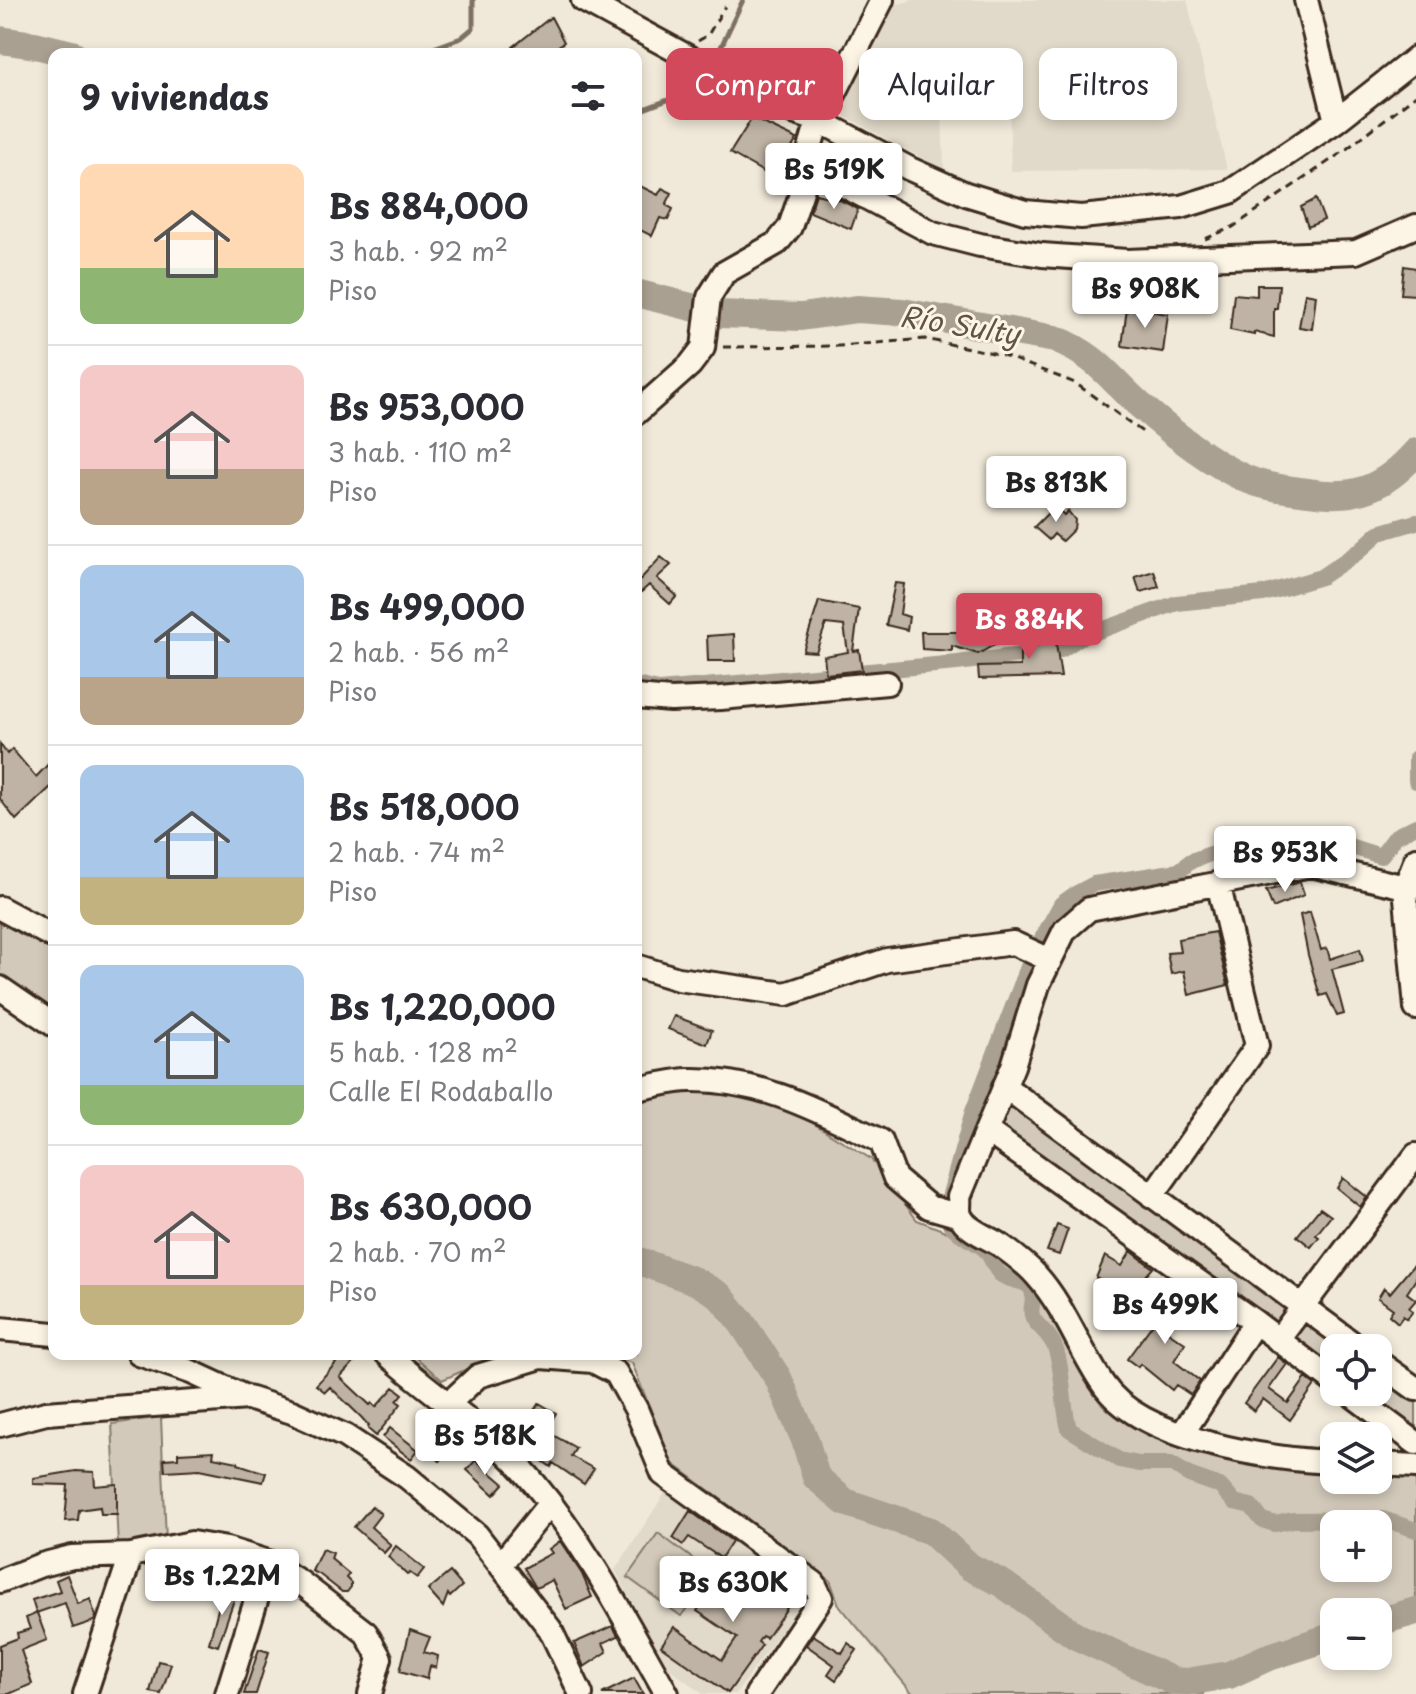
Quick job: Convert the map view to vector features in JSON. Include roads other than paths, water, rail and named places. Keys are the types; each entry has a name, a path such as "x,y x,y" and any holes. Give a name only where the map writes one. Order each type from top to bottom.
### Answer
{"street":[{"path":"583,0 784,109 820,121 910,169 966,194 1025,212 1081,217 1181,207 1230,192 1336,121 1416,58"},
{"path":"642,408 690,365 703,338 709,297 724,273 777,243 790,227 805,182 805,165 820,121 882,0"},
{"path":"1306,0 1336,121"},
{"path":"805,165 933,233 980,245 1042,255 1144,260 1356,252 1416,226"},
{"path":"642,698 721,698 887,683"},
{"path":"1416,859 1410,887 1416,1008"},
{"path":"960,1216 959,1197 1004,1086 1038,985 1065,930 1089,909 1311,865 1410,887"},
{"path":"1152,1196 1257,1046 1218,883"},
{"path":"0,908 48,934"},
{"path":"642,968 678,979 786,994 887,960 1013,943 1050,960"},
{"path":"0,988 48,1021"},
{"path":"642,1088 688,1080 742,1083 789,1097 881,1141 895,1178 929,1207 960,1216 971,1228 1003,1247 1035,1274 1057,1303 1104,1387 1130,1412 1182,1434 1242,1451 1320,1461"},
{"path":"1004,1086 1340,1334"},
{"path":"987,1131 1320,1372"},
{"path":"1278,1340 1416,1155"},
{"path":"1182,1434 1255,1322"},
{"path":"0,1329 48,1333"},
{"path":"156,1360 248,1398 292,1412 345,1436 376,1454 452,1512 477,1535 550,1629 581,1694"},
{"path":"394,1360 483,1432 521,1468 550,1503 597,1569 667,1694"},
{"path":"448,1404 478,1376 531,1360"},
{"path":"580,1360 593,1361 616,1373 636,1409 663,1474 814,1583 821,1598 757,1694"},
{"path":"1392,1372 1416,1389"},
{"path":"0,1425 46,1413 248,1398"},
{"path":"1367,1406 1416,1443"},
{"path":"1392,1465 1416,1466"},
{"path":"501,1564 550,1503"},
{"path":"0,1581 72,1557 131,1555 192,1543 227,1549 268,1562 300,1582 366,1633 380,1658 375,1693"},
{"path":"85,1694 131,1555"},
{"path":"227,1694 268,1562"}],"waterway":[{"path":"434,48 461,38 473,28 473,0"},
{"path":"720,48 743,0"},
{"name":"Río Sulty","path":"0,40 48,48"},
{"path":"642,110 666,101"},
{"name":"Río Sulty","path":"642,295 719,314 801,317 857,309 902,312 1055,339 1093,360 1141,406 1203,454 1242,477 1274,487 1325,494 1354,492 1380,483 1416,452"},
{"path":"642,686 659,690 957,663 1061,650 1079,638 1177,603 1263,594 1321,577 1358,552 1379,533 1416,522"},
{"path":"1416,758 1416,781"},
{"path":"1040,942 1061,904 1094,884 1179,871 1191,861 1216,852 1271,847 1293,839 1318,836 1381,856 1396,836 1416,826"},
{"path":"947,1205 972,1114 1029,964"},
{"path":"949,1222 960,1234 986,1251 1000,1274 1032,1289 1033,1319 1056,1350 1069,1429 1119,1460 1139,1464 1171,1464 1189,1475 1220,1486 1234,1502 1251,1506 1262,1520 1275,1524 1293,1520 1383,1519 1416,1530"},
{"path":"642,1262 695,1281 719,1295 742,1323 778,1378 805,1440 816,1477 845,1502 931,1531 970,1567 1003,1584 1076,1636 1173,1681 1187,1682 1229,1675 1266,1658 1320,1641"},
{"path":"1392,1618 1416,1611"}]}
